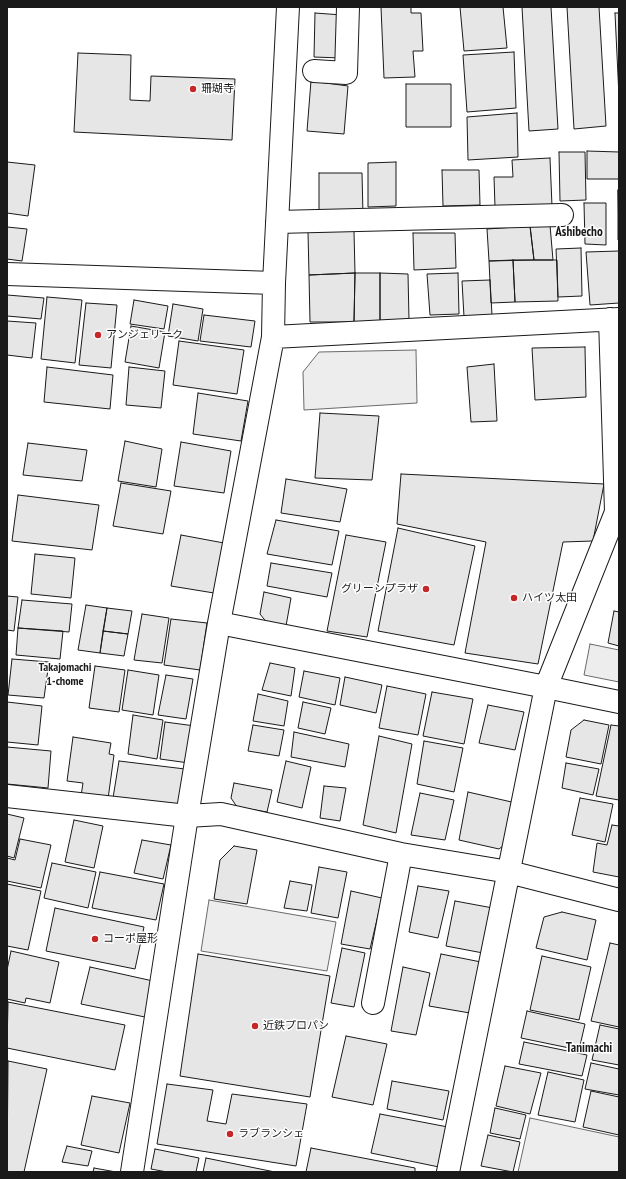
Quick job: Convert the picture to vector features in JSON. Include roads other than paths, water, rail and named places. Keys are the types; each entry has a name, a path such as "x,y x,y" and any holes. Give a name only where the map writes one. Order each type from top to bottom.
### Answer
{"street":[{"path":"132,1172 187,816 219,623 273,337 274,283 288,7"},
{"path":"314,72 346,73 348,7"},
{"path":"277,222 562,215"},
{"path":"7,274 274,283"},
{"path":"273,337 615,319 616,512 546,686 448,1172"},
{"path":"219,623 546,686 619,702"},
{"path":"7,796 187,816 221,814 401,854 509,872 619,900"},
{"path":"373,1004 401,854"}],"place":[{"name":"珊瑚寺","path":"193,89"},
{"name":"アンジェリーク","path":"98,335"},
{"name":"グリーンプラザ","path":"426,589"},
{"name":"ハイツ太田","path":"514,598"},
{"name":"コーポ屋形","path":"95,939"},
{"name":"近鉄プロパン","path":"255,1026"},
{"name":"ラブランシェ","path":"230,1134"}],"district":[{"name":"Ashibecho","path":"579,232"},
{"name":"Takajomachi 1-chome","path":"65,675"},
{"name":"Tanimachi","path":"589,1048"}]}
